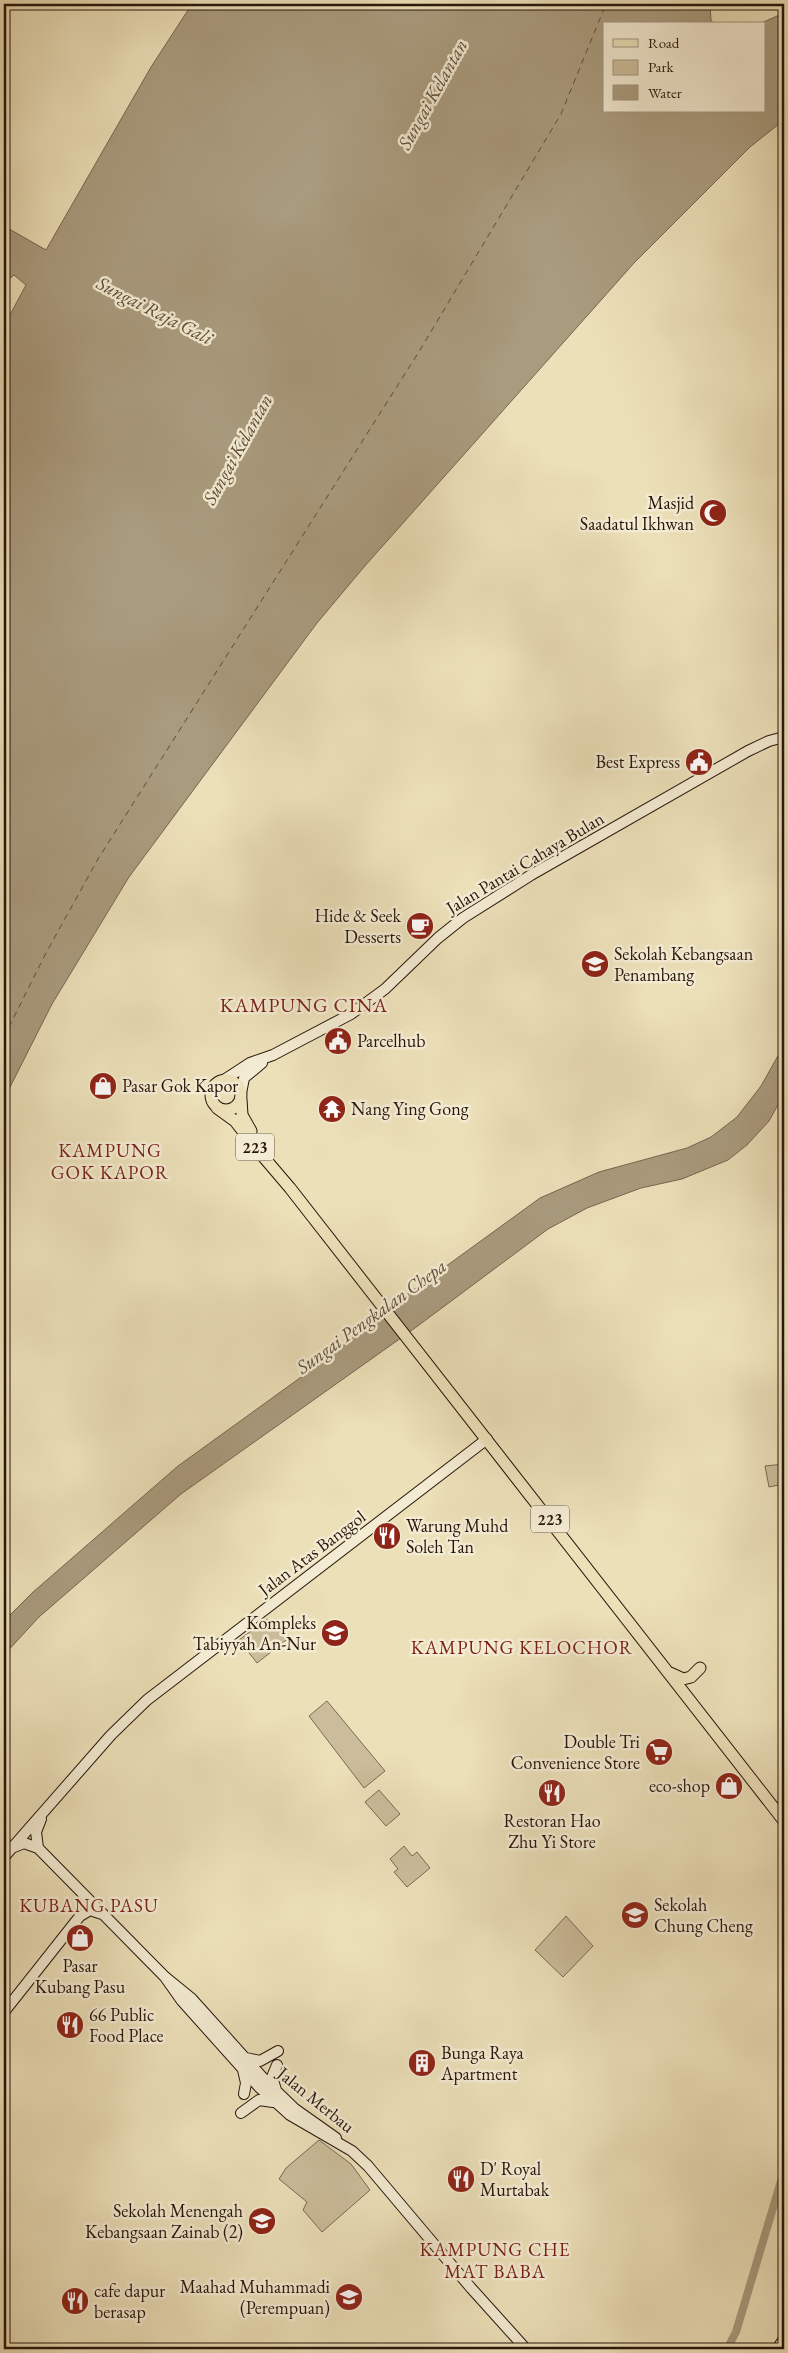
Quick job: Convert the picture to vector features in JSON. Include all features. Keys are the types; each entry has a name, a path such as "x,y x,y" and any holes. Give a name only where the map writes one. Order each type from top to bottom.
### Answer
{"main road":[{"name":"Jalan Pantai Cahaya Bulan","path":"224,1080 250,1064 273,1055 330,1026 361,1007 385,989 444,933 478,908 723,764 768,741 784,737"},
{"name":"Jalan Pantai Cahaya Bulan","path":"241,1096 243,1082 247,1074 273,1055"},
{"path":"217,1108 212,1101 211,1092 215,1084 224,1080 233,1082 241,1096"},
{"name":"223","path":"217,1108 226,1111 231,1110 241,1096"},
{"name":"223","path":"241,1096 241,1112 246,1123 290,1188"},
{"name":"223","path":"217,1108 235,1121 260,1154 290,1188 414,1344 784,1821"},
{"name":"Jalan Atas Banggol","path":"4,1858 111,1735 151,1697 487,1439"},
{"path":"669,1672 683,1679 691,1677 700,1668"},
{"path":"38,1848 36,1832 42,1815"},
{"path":"14,1847 24,1843 38,1848 165,1978 182,2001 242,2068 279,2105 292,2116 352,2151 526,2349"},
{"path":"78,1887 83,1901 80,1916"},
{"path":"4,2012 80,1916 90,1910 103,1915"},
{"name":"Jalan Merbau","path":"165,1978 192,2000 296,2110 324,2127 352,2151"},
{"path":"243,2056 253,2061 260,2061 278,2051"},
{"path":"277,2065 272,2077 277,2091"},
{"path":"242,2068 246,2083 244,2094"},
{"path":"241,2113 259,2100 268,2100 279,2105"},
{"path":"777,2349 784,2339"}],"green space":[{"path":"784,1464 784,1484 769,1487 765,1466"},
{"path":"267,1619 270,1623 276,1619 290,1637 257,1663 239,1640"},
{"path":"327,1701 385,1771 364,1788 309,1716"},
{"path":"379,1790 400,1814 386,1826 365,1802"},
{"path":"404,1846 412,1856 417,1852 430,1868 407,1887 394,1872 398,1869 390,1859"},
{"path":"566,1916 593,1946 563,1977 535,1950"},
{"path":"319,2140 351,2164 370,2190 322,2232 303,2210 307,2202 279,2179 286,2168"}],"water":[{"path":"192,4 710,4 712,22 603,22 603,112 766,112 766,22 764,22 784,13 784,120 750,147 634,263 364,567 317,623 129,877 52,1004 4,1099 4,326 26,285 14,275 4,283 4,226 46,250 151,67"},
{"name":"Sungai Pengkalan Chepa","path":"784,1045 783,1096 769,1121 747,1145 728,1160 682,1179 641,1188 587,1208 548,1229 415,1328 181,1494 39,1617 4,1655 4,1621 32,1593 178,1466 322,1362 405,1296 540,1198 599,1172 687,1148 711,1137 737,1117 761,1086"}],"waterway":[{"path":"727,2349 736,2332 784,2171"}],"ferry route":[{"path":"4,1037 46,953 98,859 420,350 561,114 606,4"}],"place":[{"name":"Masjid Saadatul Ikhwan","path":"713,513"},
{"name":"Best Express","path":"699,762"},
{"name":"Hide & Seek Desserts","path":"420,926"},
{"name":"Sekolah Kebangsaan Penambang","path":"595,964"},
{"name":"Parcelhub","path":"338,1041"},
{"name":"Pasar Gok Kapor","path":"103,1086"},
{"name":"Nang Ying Gong","path":"332,1109"},
{"name":"Warung Muhd Soleh Tan","path":"387,1536"},
{"name":"Kompleks Tabiyyah An-Nur","path":"335,1633"},
{"name":"Double Tri Convenience Store","path":"659,1752"},
{"name":"eco-shop","path":"729,1786"},
{"name":"Restoran Hao Zhu Yi Store","path":"552,1793"},
{"name":"Sekolah Chung Cheng","path":"635,1915"},
{"name":"Pasar Kubang Pasu","path":"80,1938"},
{"name":"66 Public Food Place","path":"70,2025"},
{"name":"Bunga Raya Apartment","path":"422,2063"},
{"name":"D' Royal Murtabak","path":"461,2179"},
{"name":"Sekolah Menengah Kebangsaan Zainab (2)","path":"262,2221"},
{"name":"Maahad Muhammadi (Perempuan)","path":"349,2297"},
{"name":"cafe dapur berasap","path":"75,2301"}],"district":[{"name":"KAMPUNG CINA","path":"304,1005"},
{"name":"KAMPUNG GOK KAPOR","path":"110,1161"},
{"name":"KAMPUNG KELOCHOR","path":"522,1647"},
{"name":"KUBANG PASU","path":"89,1905"},
{"name":"KAMPUNG CHE MAT BABA","path":"495,2260"}],"water label":[{"name":"Sungai Kelantan","path":"432,94"},
{"name":"Sungai Raja Gali","path":"155,310"},
{"name":"Sungai Kelantan","path":"237,449"}]}
